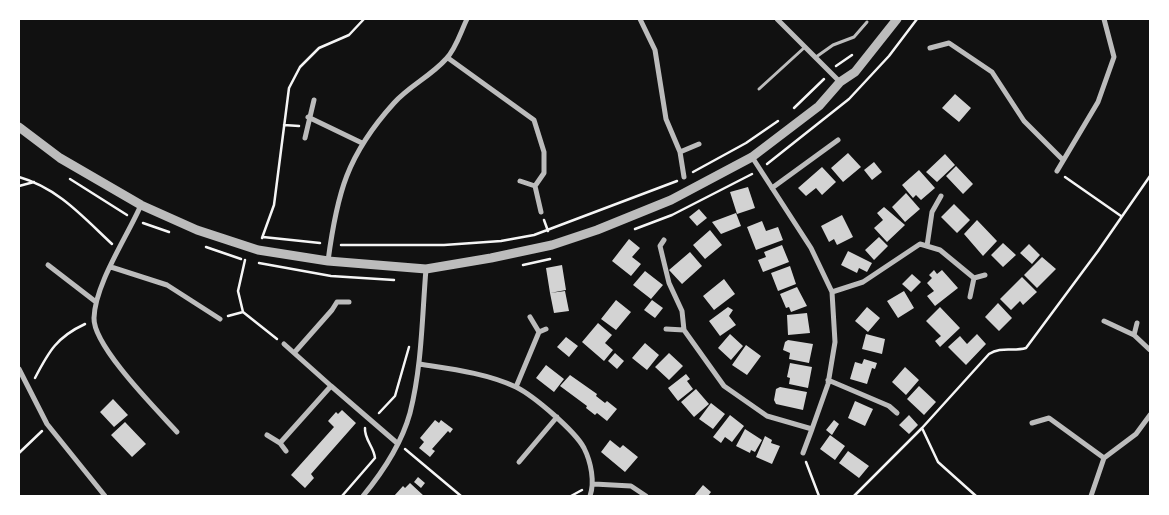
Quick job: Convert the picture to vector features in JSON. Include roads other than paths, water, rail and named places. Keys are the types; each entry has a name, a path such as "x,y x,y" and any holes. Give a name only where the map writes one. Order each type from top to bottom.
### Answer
{"street":[{"path":"328,261 341,188 362,142 395,102 448,58 467,19"},
{"path":"640,19 655,50 666,119 680,152 684,177"},
{"path":"777,19 840,82"},
{"path":"19,127 60,158 141,205 197,230 258,250 328,261 426,269 552,245 597,230 671,200 752,157 819,106 840,82 855,72 898,19"},
{"path":"1057,171 1062,159 1098,102 1114,57 1104,19"},
{"path":"930,48 949,43 992,72 1024,121 1062,159"},
{"path":"448,58 534,120 544,152 544,173 535,186 541,212"},
{"path":"305,138 308,117 314,100"},
{"path":"308,117 362,142"},
{"path":"772,188 838,140"},
{"path":"680,152 699,144"},
{"path":"752,157 811,248 832,292 835,342 828,380 803,453"},
{"path":"520,181 535,186"},
{"path":"927,246 932,212 941,196"},
{"path":"141,205 118,250 96,302 94,320 97,332 124,374 176,432"},
{"path":"664,240 660,246 663,262 669,283 682,311 684,330 724,386 767,416 812,429"},
{"path":"832,292 863,282 920,244 940,250 974,278"},
{"path":"48,265 96,302"},
{"path":"111,267 166,285 220,319"},
{"path":"363,496 397,443 410,414 419,364 426,269"},
{"path":"974,278 985,275"},
{"path":"970,297 974,278"},
{"path":"294,353 337,302 349,302"},
{"path":"530,317 539,332"},
{"path":"1104,321 1134,335 1150,350"},
{"path":"1134,335 1136,323"},
{"path":"516,387 539,332 546,329"},
{"path":"666,329 684,330"},
{"path":"284,344 397,443"},
{"path":"419,364 472,372 516,387 557,417 584,448 594,484 590,496"},
{"path":"19,369 47,424 105,496"},
{"path":"828,380 889,406 897,414"},
{"path":"280,443 331,386"},
{"path":"1091,496 1104,458 1136,434 1150,415"},
{"path":"519,462 557,417"},
{"path":"1032,423 1049,418 1104,458"},
{"path":"267,434 280,443 286,451"},
{"path":"594,484 631,486 646,496"}],"lane":[{"path":"816,57 833,45 854,37 867,22"},
{"path":"759,89 805,47"}]}
